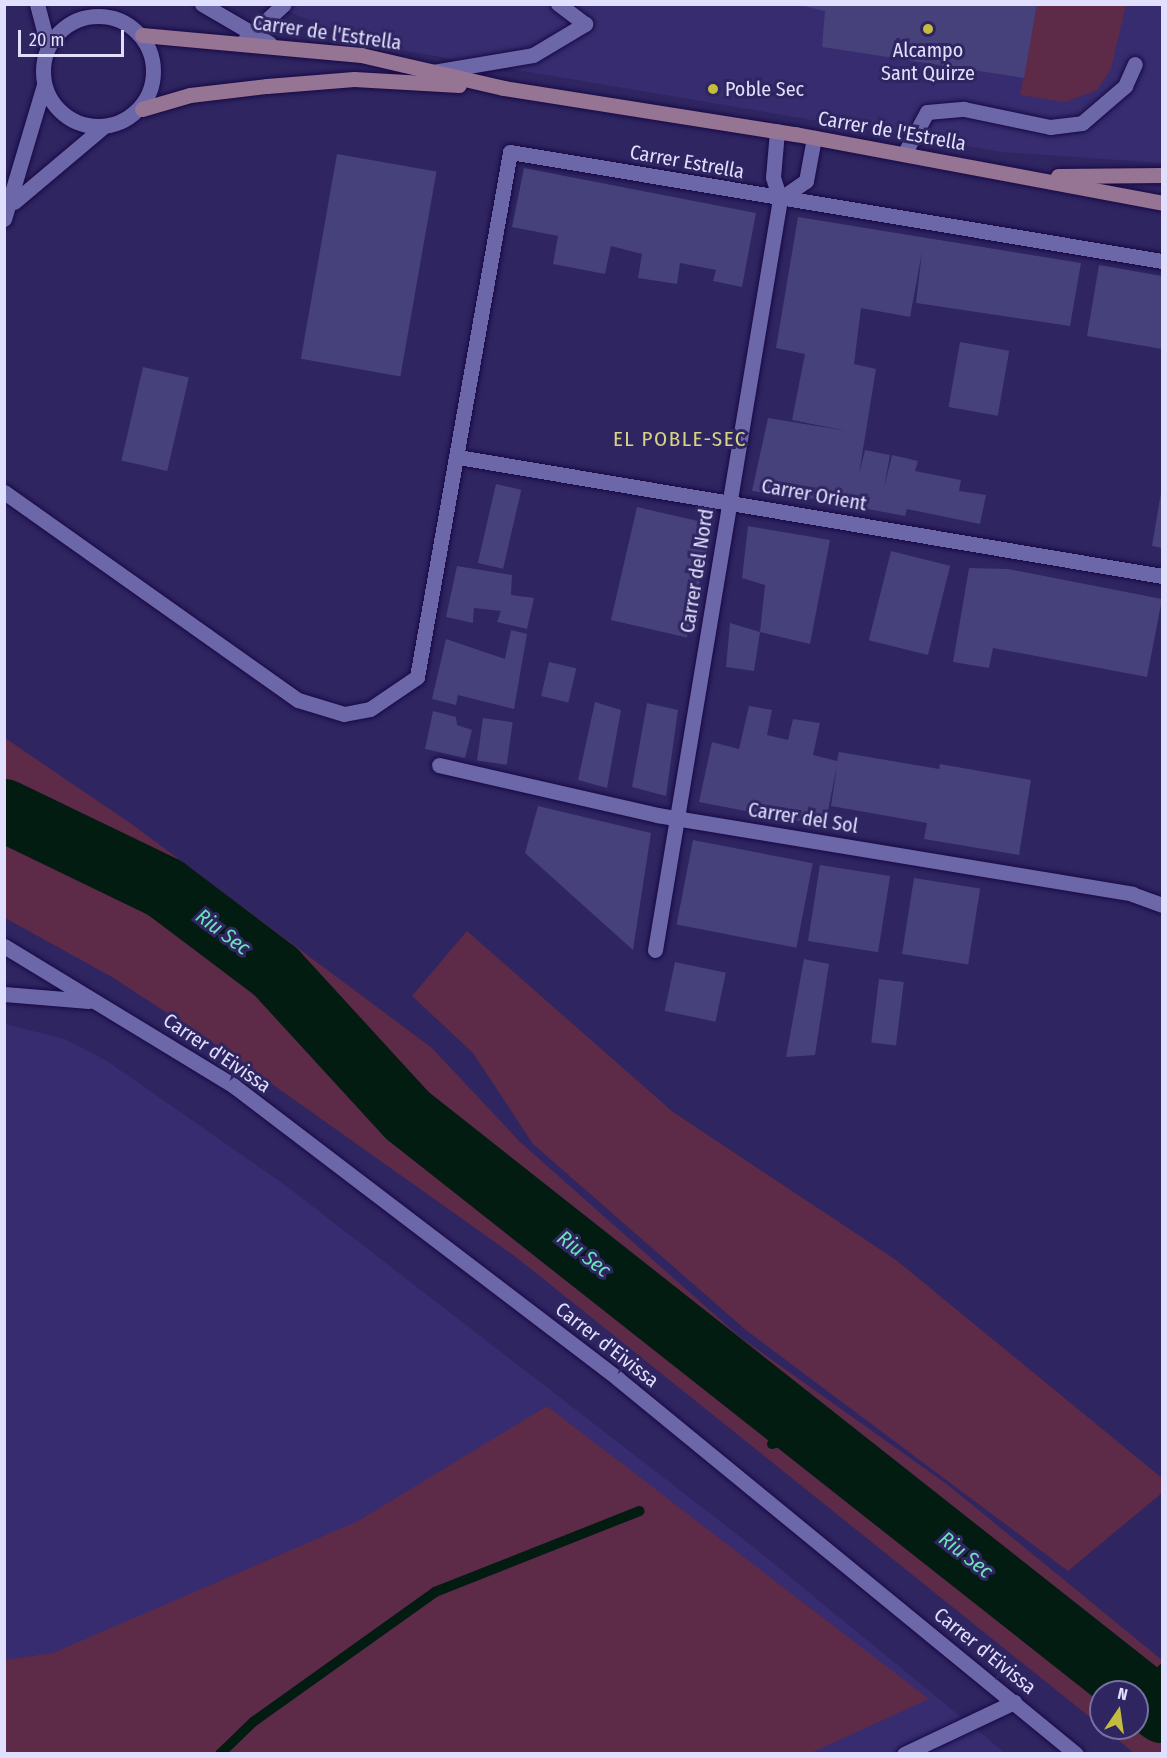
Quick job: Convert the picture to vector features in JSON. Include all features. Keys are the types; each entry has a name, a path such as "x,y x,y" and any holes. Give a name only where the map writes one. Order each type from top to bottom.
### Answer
{"street":[{"path":"4,219 13,202 44,85 48,46 37,4"},
{"path":"202,4 247,38 284,4"},
{"path":"432,72 533,55 585,24 558,4"},
{"path":"13,202 103,127 142,109 154,76 142,35 104,10 83,17 59,30 48,46"},
{"name":"Carrer de l'Estrella","path":"142,35 247,38 432,72 504,88 777,131 1162,203"},
{"path":"904,154 927,112 964,109 1050,127 1082,123 1125,86 1135,64"},
{"name":"Carrer de l'Estrella","path":"142,109 190,95 354,80 504,88"},
{"path":"44,85 66,117 103,127"},
{"name":"Carrer del Nord","path":"655,950 679,819 780,199 773,177 777,131"},
{"path":"780,199 806,182 814,138"},
{"name":"Carrer Estrella","path":"458,457 510,152 780,199 1162,261"},
{"name":"Carrer de l'Estrella","path":"1025,177 1162,175"},
{"path":"4,492 298,700 344,714 389,699 417,677 458,457"},
{"name":"Carrer Orient","path":"458,457 1162,576"},
{"name":"Carrer del Sol","path":"439,765 679,819 1132,894 1162,905"},
{"name":"Carrer d'Eivissa","path":"4,946 46,967 89,1001 234,1086 617,1378 1076,1754"},
{"name":"Carrer d'Eivissa","path":"4,994 89,1001"},
{"path":"904,1754 1014,1702"}],"shaded area":[{"path":"271,5 1162,5 1162,163 1001,152 376,46"},
{"path":"1037,5 1126,5 1111,69 1097,90 1065,102 1020,95"},
{"path":"5,738 133,825 432,1048 520,1142 740,1337 948,1485 1162,1660 1162,1753 1134,1753 1118,1740 1149,1740 1149,1680 1089,1680 1089,1716 516,1257 224,1050 112,977 5,918"},
{"path":"467,931 673,1112 896,1260 1162,1478 1162,1493 1068,1571 747,1331 533,1144 473,1053 412,996"},
{"path":"5,1024 65,1039 107,1061 285,1185 756,1549 1005,1753 5,1754"},
{"path":"547,1406 929,1699 811,1753 5,1753 5,1660 53,1653 358,1521"}],"building":[{"name":"Alcampo Sant Quirze","path":"795,4 1037,4 1024,78 822,47 825,11"},
{"path":"337,154 436,172 400,376 301,359"},
{"path":"524,168 756,213 742,287 713,281 716,270 680,263 677,284 638,278 642,254 611,246 605,274 553,264 558,236 512,227"},
{"path":"798,217 1081,263 1070,326 916,303 922,252 910,317 861,308 854,364 876,369 859,474 865,450 890,455 884,488 892,455 918,461 915,471 961,480 959,491 986,495 980,524 907,509 905,516 803,497 804,487 802,498 752,491 768,418 847,431 792,420 805,354 776,348"},
{"path":"1099,265 1162,276 1162,349 1087,336"},
{"path":"960,342 1009,351 998,416 949,407"},
{"path":"143,367 189,378 167,471 121,461"},
{"path":"496,484 521,490 503,569 478,563"},
{"path":"1162,493 1162,548 1152,546"},
{"path":"637,507 713,525 687,638 611,620"},
{"path":"748,526 830,540 810,644 760,632 765,585 742,578"},
{"path":"891,551 950,566 928,655 869,640"},
{"path":"457,566 512,575 511,595 534,598 527,629 497,622 501,611 474,608 473,623 446,617"},
{"path":"969,568 1008,569 1162,599 1147,677 993,648 989,668 953,662"},
{"path":"730,623 760,632 754,671 726,667"},
{"path":"511,630 527,634 514,709 458,695 456,705 432,699 446,639 505,659"},
{"path":"549,662 576,668 568,702 541,696"},
{"path":"595,702 621,710 607,788 578,780"},
{"path":"647,703 678,710 666,796 632,787"},
{"path":"749,706 772,710 767,735 788,740 793,719 820,723 813,755 837,761 839,752 939,769 940,764 1031,780 1019,855 924,839 927,823 831,806 837,765 825,826 699,802 712,742 739,749"},
{"path":"433,711 456,717 457,725 472,730 465,758 425,749"},
{"path":"483,718 513,722 507,765 477,761"},
{"path":"538,806 651,833 633,950 525,853"},
{"path":"693,840 813,863 796,948 677,924"},
{"path":"820,865 890,876 878,952 808,941"},
{"path":"914,878 980,888 968,965 902,954"},
{"path":"804,959 829,964 815,1055 786,1057"},
{"path":"675,962 726,973 715,1022 665,1011"},
{"path":"879,979 904,982 896,1046 871,1043"}],"waterway":[{"name":"Riu Sec","path":"4,810 165,888 275,971 407,1115 1162,1711"},
{"path":"772,1444 808,1431"},
{"path":"220,1754 253,1722 435,1592 640,1511"},
{"path":"1149,1683 1162,1669"}],"place":[{"name":"Alcampo Sant Quirze","path":"928,29"},
{"name":"Poble Sec","path":"713,89"}],"district":[{"name":"EL POBLE-SEC","path":"680,439"}]}
